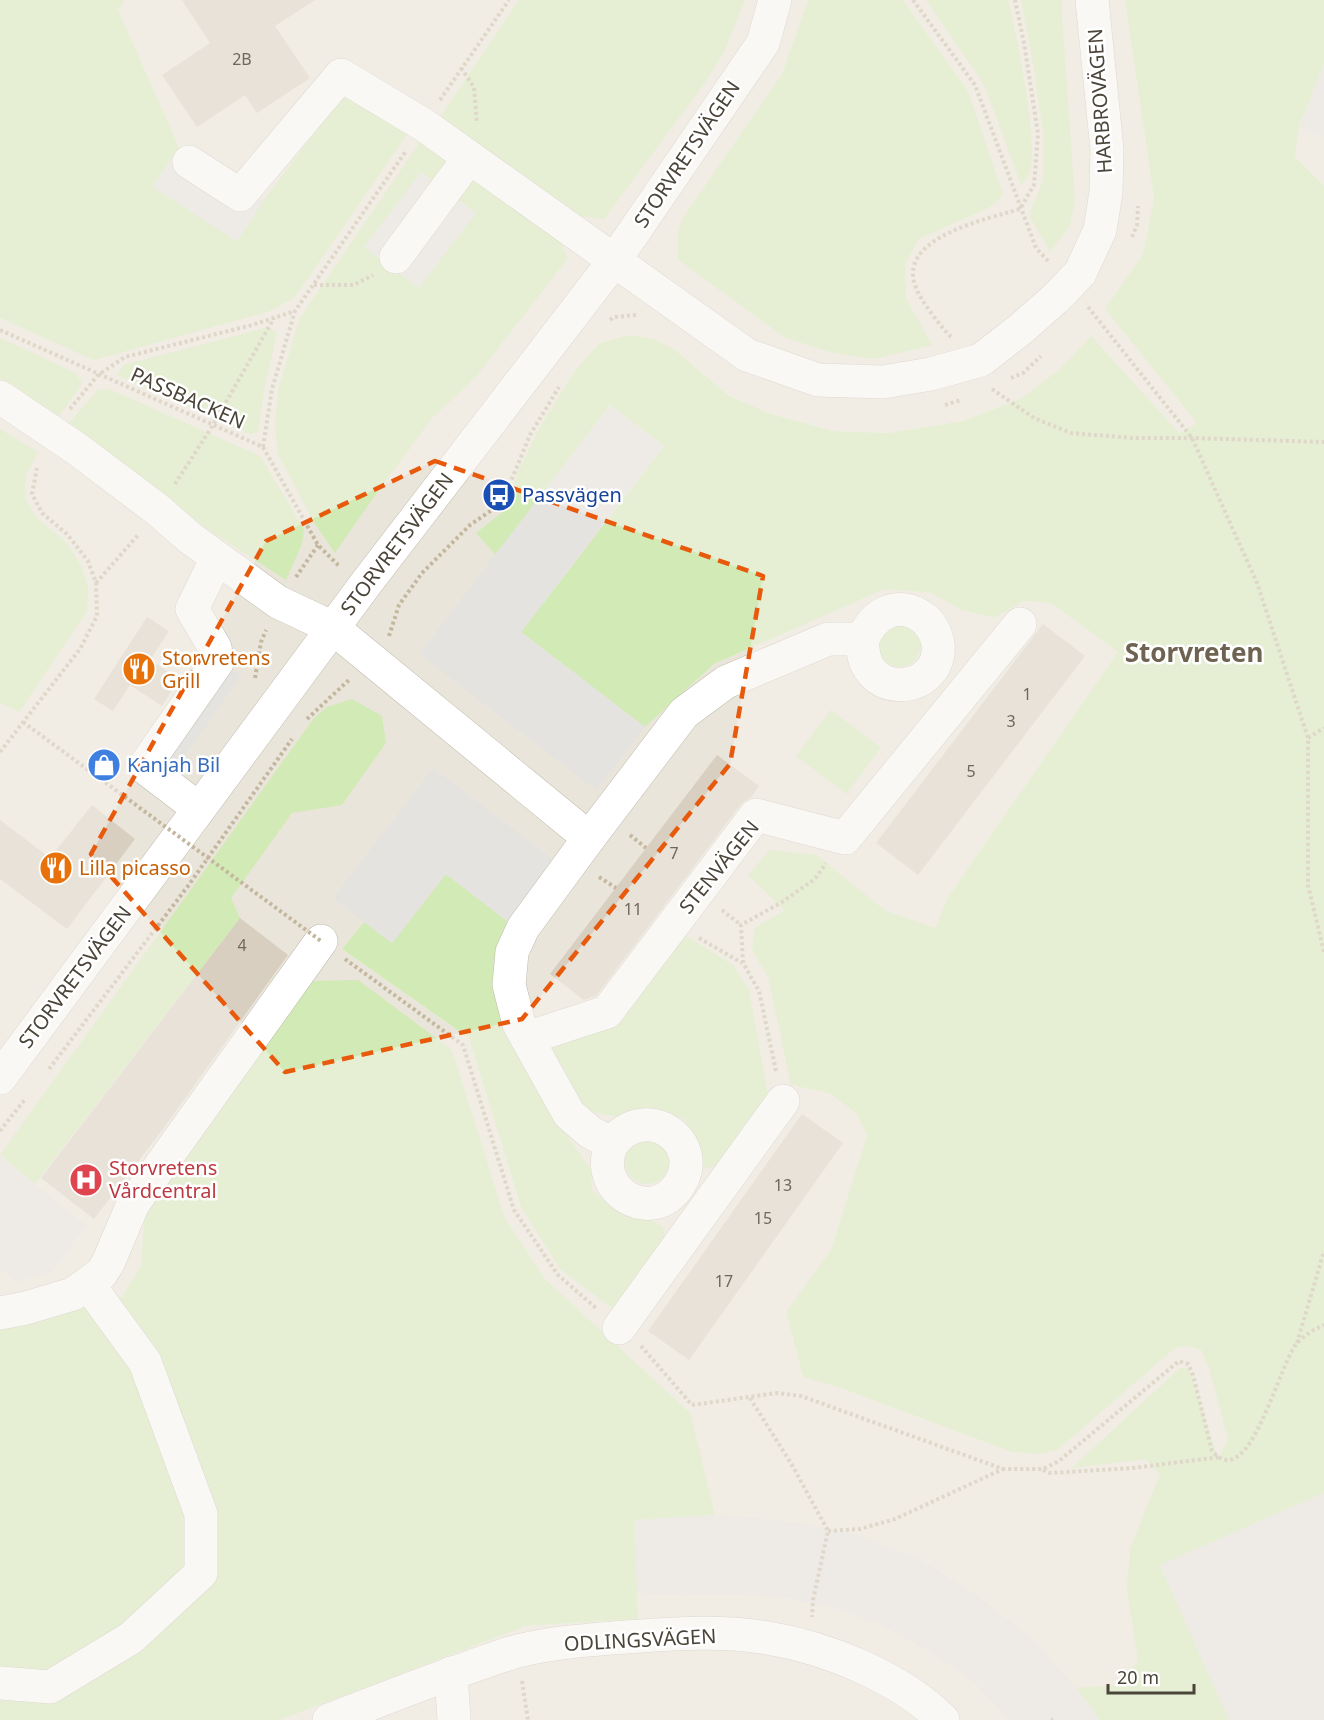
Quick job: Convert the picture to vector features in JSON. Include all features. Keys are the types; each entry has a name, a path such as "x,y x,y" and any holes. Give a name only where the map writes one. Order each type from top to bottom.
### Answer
{"street":[{"name":"STORVRETSVÄGEN","path":"0,1078 333,628 614,261 763,43 775,0"},
{"name":"HARBROVÄGEN","path":"189,162 240,195 341,75 424,125 747,354 818,380 883,382 931,374 981,360 1073,287 1100,231 1106,192 1107,150 1092,0"},
{"path":"396,257 469,158"},
{"path":"0,398 77,449 158,510 190,538 278,602 333,628 589,838"},
{"path":"199,809 144,767 218,661 215,648 192,609 217,558"},
{"path":"901,609 913,612 924,618 932,627 937,639 936,661 930,672 919,681 902,686 881,681 863,659 863,639 873,620 885,612 901,609"},
{"path":"844,838 1020,624"},
{"path":"612,1144 590,1132 569,1114 519,1024 509,985 512,952 523,928 684,713 726,682 828,639 863,639"},
{"path":"930,672 963,694"},
{"name":"STENVÄGEN","path":"527,1038 608,1012 756,815 844,838"},
{"path":"0,1313 73,1294 100,1274 108,1263 133,1204 330,948"},
{"path":"620,1328 783,1101"},
{"path":"646,1124 660,1126 680,1143 684,1151 685,1169 680,1184 674,1192 657,1202 634,1201 617,1190 610,1180 607,1167 612,1144 618,1136 635,1126 646,1124"},
{"path":"685,1169 726,1180"},
{"path":"657,1202 680,1244"},
{"path":"0,1683 50,1687 131,1638 201,1573 201,1514 145,1362 88,1284"},
{"name":"ODLINGSVÄGEN","path":"329,1720 451,1673 519,1651 582,1640 706,1635 766,1638 810,1647 883,1676 943,1720"},
{"path":"451,1673 454,1720"}],"path":[{"path":"263,447 272,388 295,311 509,0"},
{"path":"913,0 975,85 1036,248 1073,287 1192,438 1257,583 1308,738 1308,885 1324,952"},
{"path":"974,362 944,330 916,288 914,269 918,257 935,239 960,228 1020,209 1034,185 1038,134 1015,0"},
{"path":"461,68 474,87 477,134 469,158"},
{"path":"1128,246 1137,225 1138,203"},
{"path":"314,285 354,285 370,278 396,257"},
{"path":"1073,287 1089,308"},
{"path":"1082,317 1089,308"},
{"path":"70,410 98,375 125,357 295,311"},
{"path":"605,325 614,317 642,315"},
{"path":"96,583 118,560 158,510 213,425 273,318"},
{"name":"PASSBACKEN","path":"0,330 263,447 318,545"},
{"path":"1006,380 1023,373 1048,349"},
{"path":"300,728 306,719 341,689 391,634 399,605 422,573 470,525 502,502 530,435 564,378"},
{"path":"998,384 990,388 1034,418 1071,433 1132,438 1324,442"},
{"path":"941,405 953,404 971,396"},
{"path":"0,752 80,649 97,615 96,583 88,561 67,534 42,513 32,494 37,468"},
{"path":"23,722 464,1045 514,1210 558,1275 645,1351 692,1405 777,1393 801,1396 1003,1469 1042,1469 1059,1461 1179,1361 1188,1364 1193,1375 1212,1451 1229,1460 1238,1457 1250,1443 1296,1344 1324,1251"},
{"path":"1308,738 1324,728"},
{"path":"45,1074 188,886 294,737"},
{"path":"742,963 741,925 782,902 814,879 844,838"},
{"path":"675,923 742,963 759,992 783,1101"},
{"path":"0,1131 31,1092"},
{"path":"1296,1344 1314,1329 1324,1325"},
{"path":"750,1398 792,1465 828,1531 813,1600 810,1647"},
{"path":"1042,1469 1050,1473 1133,1468 1220,1457"},
{"path":"828,1531 860,1529 895,1519 1003,1469"},
{"path":"519,1651 528,1720"}],"highlighted area":[{"path":"435,461 763,576 730,764 522,1019 285,1072 91,854 266,541"}],"shaded area":[{"path":"125,0 808,0 782,74 684,216 931,345 906,298 904,264 919,239 990,207 968,91 903,0 1125,0 1154,199 1143,254 1105,309 1197,423 1324,982 1091,336 1060,369 1020,399 963,421 888,433 833,431 771,414 729,396 675,350 628,335 598,344 575,371 542,424 517,473 496,554 645,726 714,664 885,589 932,593 961,610 994,618 1023,601 1051,603 1118,652 948,897 931,938 791,1085 829,1093 857,1114 867,1135 831,1250 786,1313 803,1377 838,1387 1012,1452 1037,1454 1175,1348 1188,1346 1201,1350 1209,1367 1324,1006 1324,1720 280,1720 526,1626 638,1619 635,1520 690,1414 545,1279 505,1218 452,1050 145,1209 141,1265 122,1297 37,1320 0,1327 0,703 19,712 65,541 37,518 25,498 26,476 37,452 0,429 0,318 66,347 153,187 179,147 118,10","holes":["364,922 561,1127 521,1207 469,1038 342,949"]},
{"path":"1324,64 1324,186 1295,157 1299,128"},
{"path":"1324,64 1324,138 1299,128"},
{"path":"179,147 263,201 237,241 153,187"},
{"path":"421,172 476,213 419,288 364,247"},
{"path":"610,405 664,446 521,632 645,727 596,790 419,654"},
{"path":"218,661 241,676 177,767 155,752"},
{"path":"433,768 554,860 507,921 446,874 392,943 333,898"},
{"path":"0,1157 86,1225 52,1272 17,1282 0,1269"},
{"path":"1324,1493 1324,1720 1229,1720 1160,1565"},
{"path":"715,1515 794,1522 852,1533 921,1560 975,1594 1031,1638 1076,1688 1100,1720 1009,1720 974,1682 930,1652 881,1625 834,1608 781,1597 637,1593 635,1520"}],"green space":[{"path":"0,0 125,0 118,10 179,147 153,187 237,241 263,201 346,91 410,130 295,297 270,311 94,360 0,318"},
{"path":"519,0 745,0 724,52 702,87 604,219 578,216 437,122"},
{"path":"808,0 903,0 968,91 1003,195 990,207 919,239 905,264 906,298 932,345 874,359 834,353 786,338 678,260 678,233 684,216 782,74"},
{"path":"926,0 1008,0 1026,88 1031,139 1032,159 1029,174 1021,185 984,84"},
{"path":"1021,0 1061,0 1075,202 1069,227 1050,252 1029,215 1043,180 1043,131"},
{"path":"1125,0 1324,0 1324,64 1299,127 1295,157 1324,186 1324,1493 1160,1565 1229,1720 1100,1720 1076,1688 1119,1685 1138,1661 1127,1589 1130,1549 1160,1474 1146,1459 1072,1468 1180,1368 1189,1368 1218,1459 1228,1440 1209,1367 1201,1350 1188,1346 1175,1348 1057,1450 1037,1454 1012,1452 838,1387 803,1377 786,1312 831,1250 867,1135 857,1114 829,1093 791,1085 768,977 752,950 755,928 785,910 748,875 770,850 816,855 886,911 935,928 948,897 1118,652 1051,603 1023,601 994,618 961,610 932,593 885,589 714,664 645,727 521,632 664,446 610,405 496,555 476,533 509,507 517,473 542,423 575,371 598,344 628,335 653,339 675,350 729,396 771,414 833,431 888,433 963,421 1020,399 1060,369 1091,336 1180,434 1197,423 1105,309 1143,254 1154,199"},
{"path":"424,136 450,153 448,169 434,182 420,172 476,213 456,198 472,181 485,181 556,232 568,258 475,378 432,418 335,553 315,524 278,454 275,426 278,390 300,318"},
{"path":"268,327 277,333 258,432 250,434 117,375 124,365"},
{"path":"0,338 76,373 82,384 59,416 0,378"},
{"path":"109,389 260,456 304,529 302,544 286,580 209,530 69,423 98,390"},
{"path":"0,429 38,452 26,476 25,498 37,518 65,541 82,567 88,588 87,611 19,712 0,703"},
{"path":"893,623 917,630 922,645 916,660 911,664 900,667 890,665 878,652 880,632"},
{"path":"352,699 382,716 386,743 342,805 292,813 231,898 240,918 35,1184 0,1155 314,718 327,707"},
{"path":"831,710 881,748 846,794 796,756"},
{"path":"446,874 507,921 500,946 561,1127 591,1170 592,1190 613,1209 647,1218 663,1227 666,1242 620,1308 611,1307 560,1269 521,1207 469,1038 342,949 364,922 392,943"},
{"path":"678,931 733,965 749,990 769,1101 721,1166 705,1168 696,1155 685,1120 681,1117 624,1117 595,1112 583,1107 574,1100 566,1088 544,1048"},
{"path":"358,980 452,1050 505,1218 545,1279 690,1413 715,1515 635,1520 638,1619 526,1626 280,1720 0,1720 0,1327 37,1320 122,1297 141,1265 145,1209 310,981"},
{"path":"647,1140 663,1146 669,1162 663,1178 647,1184 631,1178 625,1162 631,1146"}],"building":[{"path":"182,0 315,0 275,26 310,78 257,113 245,95 197,127 162,75 210,43"},
{"name":"Storvretens Grill","path":"147,617 169,631 150,660 179,679 162,706 130,685 113,711 94,699"},
{"path":"1043,624 1085,656 918,875 876,843"},
{"path":"717,755 759,786 751,797 741,804 596,996 584,1000 550,974"},
{"name":"Lilla picasso","path":"92,805 135,839 67,929 0,879 0,820 50,858"},
{"path":"240,918 288,955 163,1129 94,1219 41,1178"},
{"path":"802,1114 843,1143 689,1360 648,1331"}],"place":[{"name":"Passvägen","path":"499,495"},
{"name":"Storvretens Grill","path":"139,669"},
{"name":"Kanjah Bil","path":"104,765"},
{"name":"Lilla picasso","path":"56,868"},
{"name":"Storvretens Vårdcentral","path":"86,1180"}],"district":[{"name":"Storvreten","path":"1194,653"}]}
